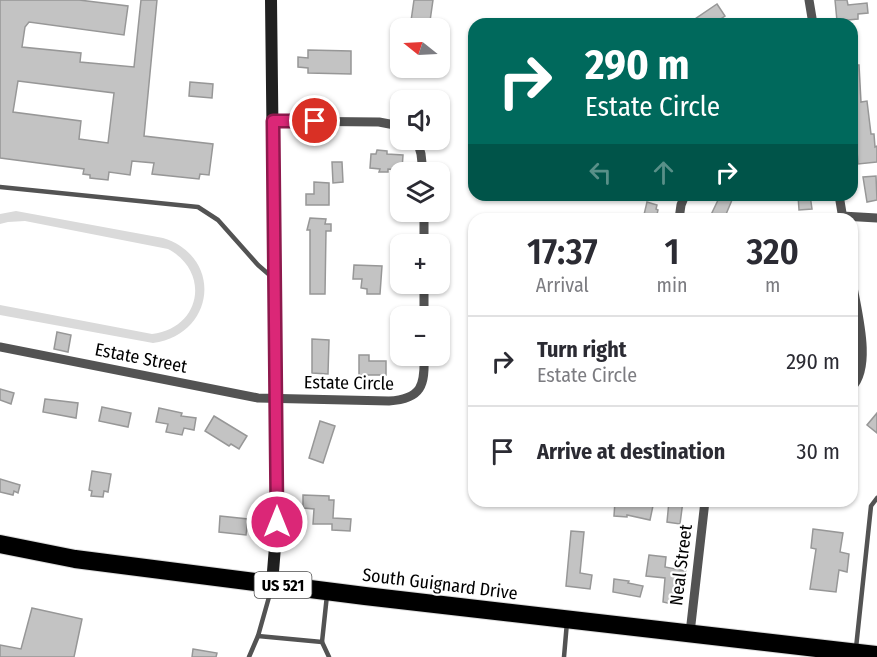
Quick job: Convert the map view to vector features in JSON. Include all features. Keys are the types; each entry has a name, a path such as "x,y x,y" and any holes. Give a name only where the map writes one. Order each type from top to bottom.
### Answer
{"highway":[{"name":"South Guignard Drive","path":"0,544 75,559 327,591 877,655"}],"street":[{"path":"271,0 277,522 272,584"},
{"path":"809,0 812,18"},
{"path":"273,121 379,122 390,124"},
{"path":"858,218 877,218"},
{"path":"858,329 862,361 858,379"},
{"name":"Estate Street","path":"0,348 258,398 276,398"},
{"name":"Estate Circle","path":"276,398 389,401 408,399 422,384 423,366"},
{"name":"Neal Street","path":"690,633 704,507"}],"lane":[{"path":"0,187 198,207 218,220 258,265 275,280"},
{"path":"856,653 871,506 877,498"},
{"path":"249,657 258,636 272,584"},
{"path":"327,591 322,642 329,657"},
{"path":"564,657 567,620"},
{"path":"258,636 322,642"}],"shaded area":[{"path":"16,211 163,238 183,248 196,261 203,277 204,295 199,311 189,326 174,337 153,343 0,315 0,305 152,334 169,330 181,321 190,311 194,298 195,284 191,271 182,259 168,249 25,221 0,224 0,214"}],"building":[{"path":"0,0 79,0 128,6 124,35 29,22 25,27 22,47 81,53 80,62 134,67 141,0 157,0 144,136 213,144 209,175 200,174 199,179 152,174 154,163 132,161 130,175 109,172 108,180 90,178 90,175 83,174 84,169 0,158","holes":["18,81 114,93 108,143 79,139 81,121 13,112"]},
{"path":"414,0 433,0 430,18 411,18"},
{"path":"835,0 847,0 848,5 867,3 868,13 858,14 858,18 837,18"},
{"path":"717,4 725,16 722,18 696,18"},
{"path":"308,50 351,51 351,74 308,73 308,68 298,67 298,57 308,58"},
{"path":"858,65 861,102 867,101 871,134 874,134 875,147 877,146 877,162 858,164"},
{"path":"190,82 213,84 212,98 189,96"},
{"path":"377,150 387,151 387,154 403,155 403,162 390,162 388,172 379,172 380,169 370,168 371,154 376,154"},
{"path":"332,162 342,162 343,182 333,183"},
{"path":"876,176 877,200 867,202 863,177"},
{"path":"314,182 329,183 329,205 306,205 306,194 314,194"},
{"path":"718,201 732,201 727,213 712,213"},
{"path":"798,201 811,201 812,209 799,210"},
{"path":"647,202 657,205 657,213 644,213"},
{"path":"310,218 326,219 325,224 331,224 331,231 326,231 325,294 310,294 310,230 307,230"},
{"path":"354,265 382,266 380,294 367,294 367,289 361,288 362,279 353,279"},
{"path":"57,332 71,335 68,352 54,349"},
{"path":"312,339 329,340 328,374 312,373"},
{"path":"359,355 369,355 369,361 386,361 386,375 359,375"},
{"path":"0,389 14,393 11,404 0,400"},
{"path":"45,399 78,403 76,418 43,412"},
{"path":"102,407 131,413 128,427 99,421"},
{"path":"159,408 182,413 181,416 196,418 194,430 184,428 182,435 166,432 168,424 156,422"},
{"path":"877,413 877,433 867,425"},
{"path":"214,416 247,436 239,449 231,444 229,446 205,431"},
{"path":"320,421 335,426 323,463 309,458"},
{"path":"92,471 111,474 108,492 104,491 103,497 91,496 92,491 89,490"},
{"path":"0,479 20,485 18,493 14,491 13,495 0,492"},
{"path":"303,495 329,496 329,500 334,500 333,518 351,519 350,531 332,530 332,524 313,524 314,509 303,508"},
{"path":"615,507 653,507 650,520 627,515 627,517 614,516"},
{"path":"668,507 682,507 680,524 667,522"},
{"path":"220,516 248,519 246,535 219,532"},
{"path":"813,529 843,533 840,552 849,554 847,572 839,570 836,592 810,589 816,549 811,548"},
{"path":"571,531 584,532 580,573 592,575 590,589 566,586"},
{"path":"649,555 666,557 665,567 686,571 682,589 674,588 672,604 663,602 665,578 646,576"},
{"path":"614,579 643,586 640,597 613,592"},
{"path":"32,608 82,619 74,657 0,657 0,645 21,649"},
{"path":"193,649 217,653 216,657 192,657"}],"route":[{"path":"277,522 273,121 315,121"}]}
